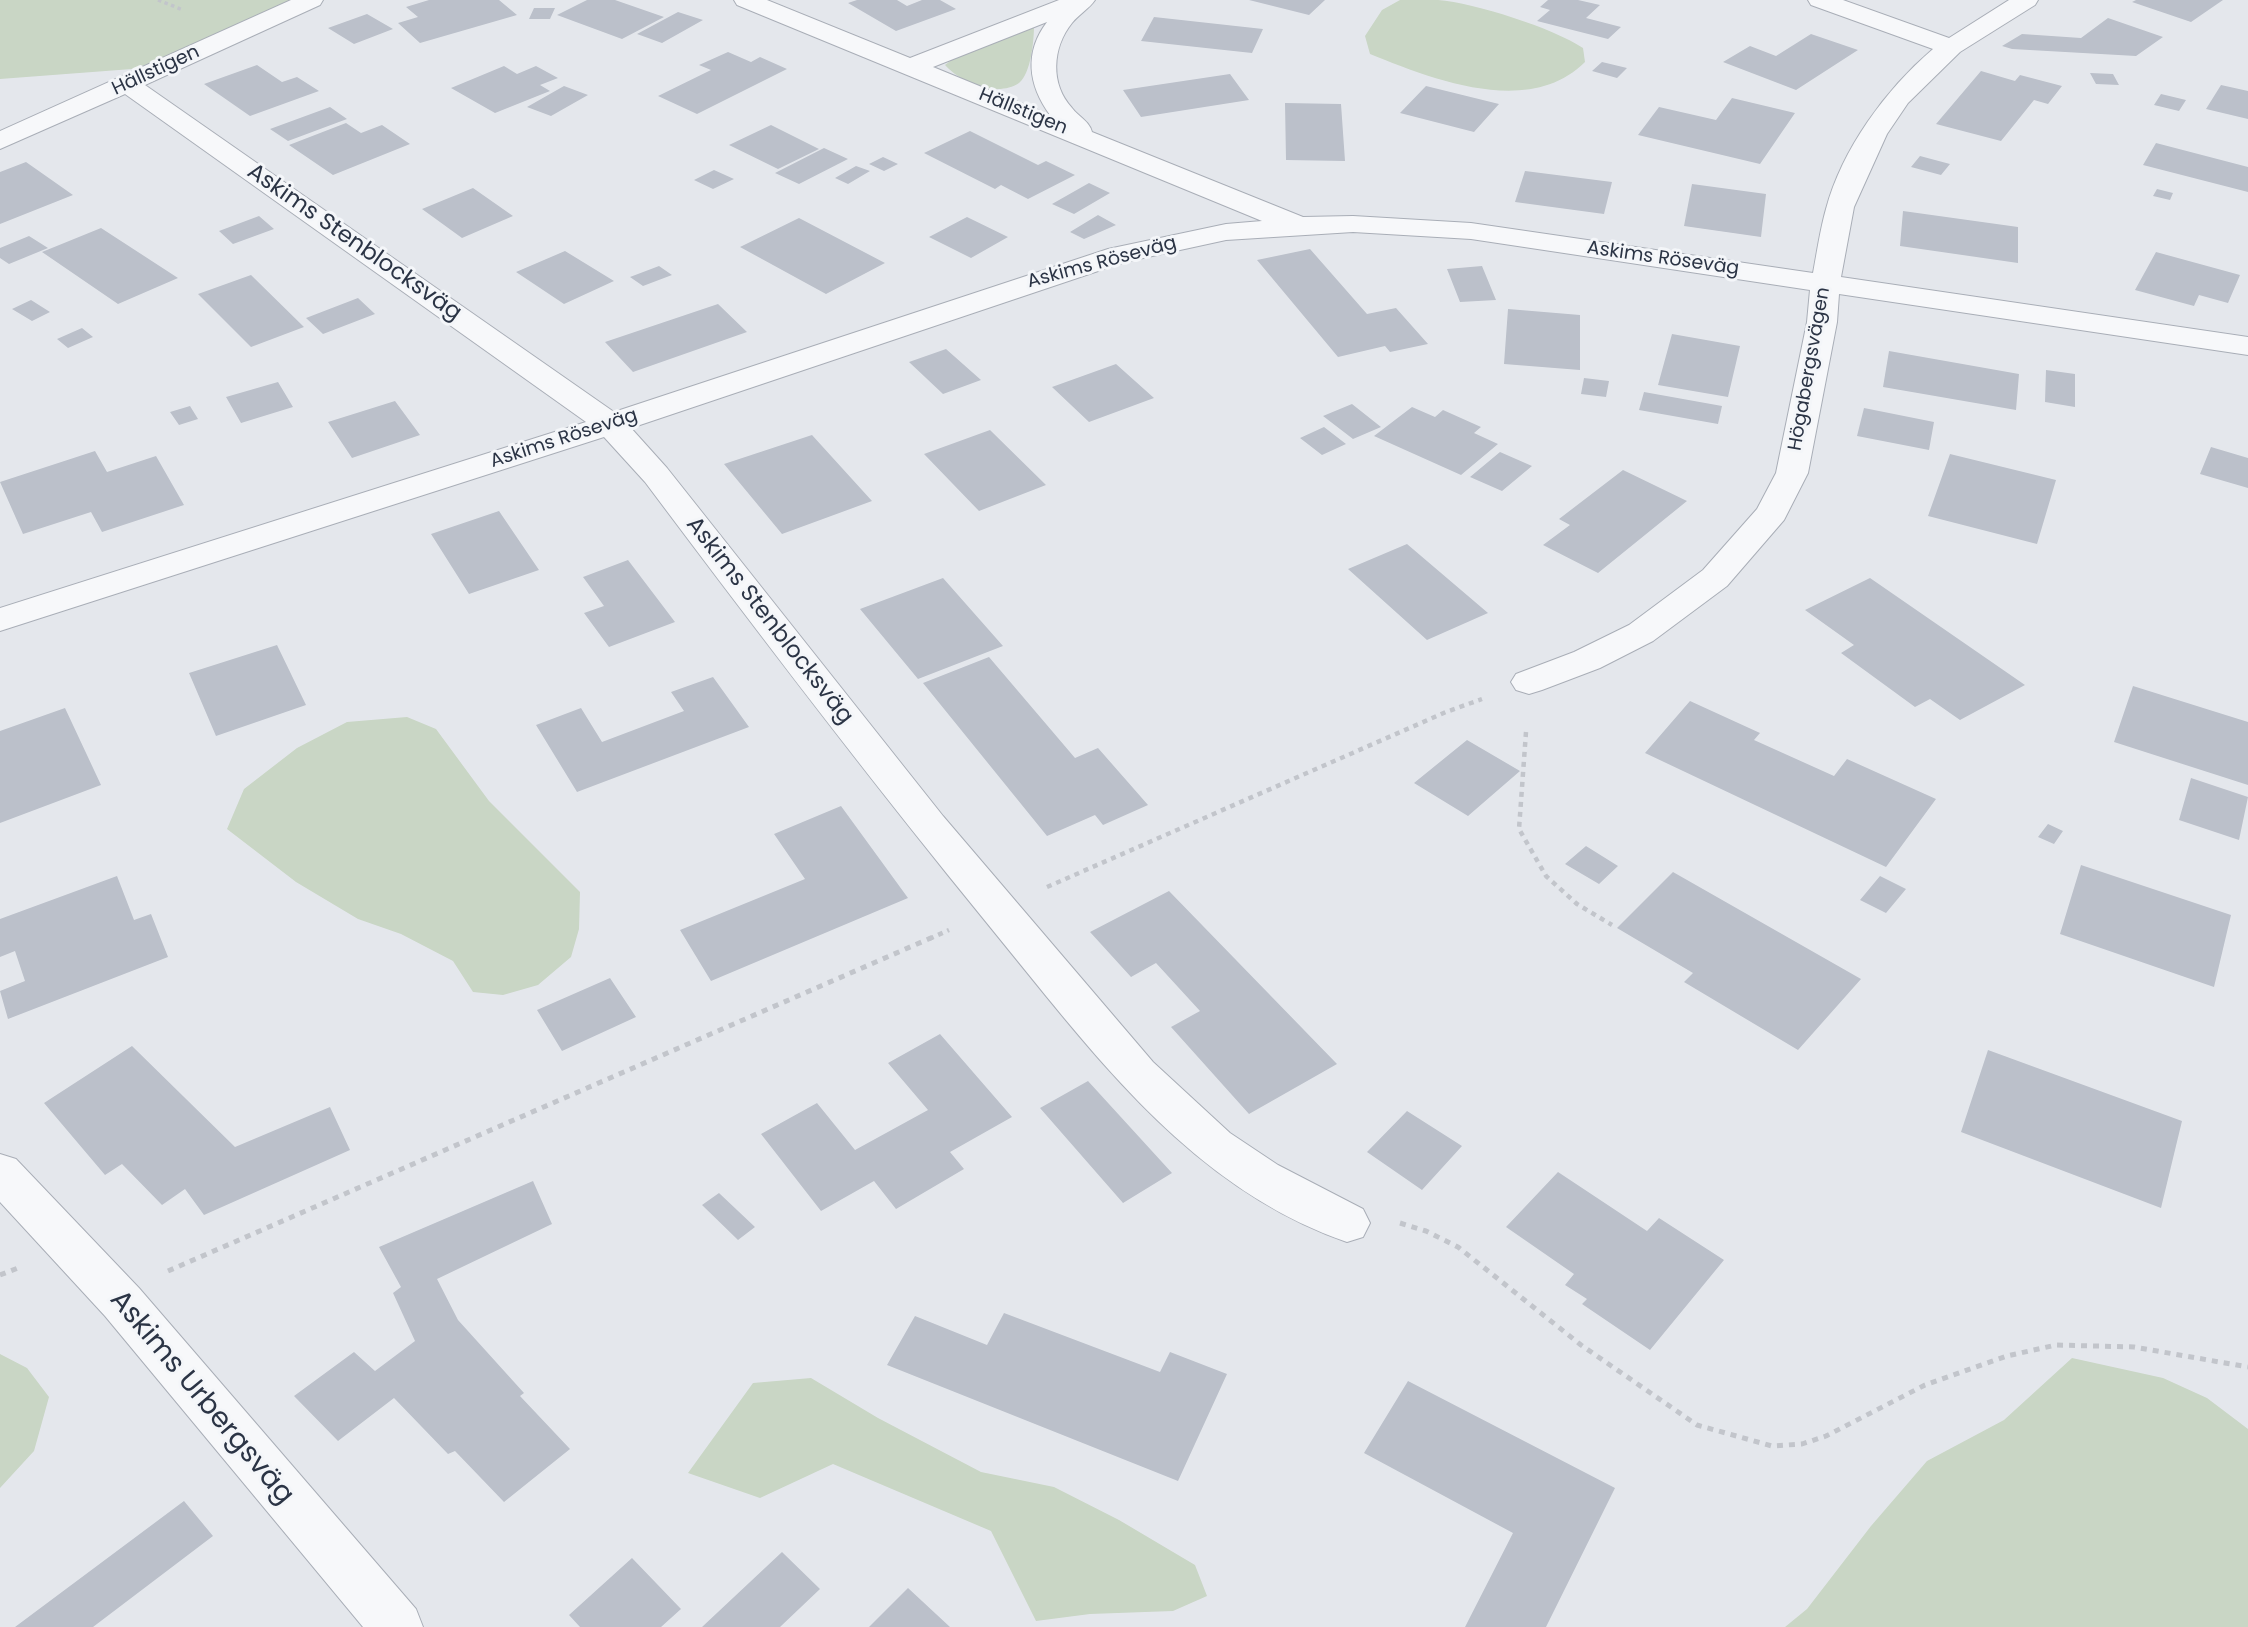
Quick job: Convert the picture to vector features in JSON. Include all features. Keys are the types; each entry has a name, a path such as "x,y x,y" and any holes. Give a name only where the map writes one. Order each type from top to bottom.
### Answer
{"street":[{"name":"Hällstigen","path":"0,141 311,0"},
{"name":"Hällstigen","path":"746,0 1299,226"},
{"path":"912,66 1082,0"},
{"path":"1082,0 1058,22 1045,47 1042,72 1044,86 1052,103 1062,115 1099,143"},
{"path":"1820,0 1951,47"},
{"name":"Högabergsvägen","path":"1529,682 1587,660 1630,638 1680,606 1715,578 1772,513 1792,473 1822,322 1825,283 1840,207 1855,170 1874,134 1899,98 1951,47 2026,0"},
{"name":"Askims Stenblocksväg","path":"127,85 610,425 656,475 997,909 1121,1056 1214,1146 1262,1180 1347,1223"},
{"name":"Askims Röseväg","path":"0,620 610,425 1086,264 1166,243 1226,232 1299,226 1365,225 1471,231 2248,346"},
{"name":"Askims Urbergsväg","path":"0,1172 121,1302 397,1627"}],"path":[{"path":"121,1302 169,1270 1446,712 1529,682"},
{"path":"1527,732 1519,829 1546,876 1577,904 1612,925"},
{"path":"1347,1223 1392,1220 1426,1231 1458,1247 1581,1345 1697,1425 1772,1446 1802,1444 1826,1436 1925,1385 2007,1356 2056,1345 2134,1347 2248,1367"}],"green space":[{"path":"0,0 294,0 168,58 132,69 0,79"},
{"path":"1400,0 1454,2 1513,18 1570,40 1583,48 1585,62 1562,79 1536,88 1509,91 1480,88 1422,74 1370,54 1365,36 1382,10"},
{"path":"1034,26 1029,65 1023,79 1010,87 1000,89 979,86 960,77 945,65 958,55"},
{"path":"407,717 436,729 489,801 580,892 579,929 571,957 538,985 503,995 473,992 453,961 401,934 358,919 296,882 227,829 244,789 297,748 347,722"},
{"path":"0,1354 27,1368 49,1397 34,1451 0,1488"},
{"path":"2072,1358 2163,1378 2207,1398 2248,1429 2248,1627 1785,1627 1807,1609 1871,1526 1927,1461 2004,1420"},
{"path":"811,1378 878,1418 981,1472 1054,1487 1119,1520 1195,1565 1207,1596 1173,1611 1090,1614 1036,1621 991,1531 833,1464 760,1498 688,1473 753,1383"}],"building":[{"path":"429,0 499,0 517,15 420,43 398,23 418,17 406,7"},
{"path":"587,0 615,0 664,17 622,39 557,15"},
{"path":"857,0 897,0 907,6 922,0 940,0 956,9 896,31 848,3"},
{"path":"1249,0 1325,0 1309,15"},
{"path":"1548,0 1578,0 1600,5 1586,18 1621,27 1608,39 1537,21 1550,10 1540,7"},
{"path":"2223,0 2191,22 2132,2"},
{"path":"534,8 555,8 550,19 529,19"},
{"path":"678,12 703,20 662,43 637,34"},
{"path":"367,14 393,29 354,44 328,28"},
{"path":"1154,17 1263,29 1252,53 1141,41"},
{"path":"2108,18 2163,37 2136,56 2012,49 2002,46 2022,34 2081,38"},
{"path":"1811,34 1858,50 1796,90 1723,62 1750,46 1776,56"},
{"path":"728,52 751,62 760,57 787,69 697,114 658,96 711,70 699,65"},
{"path":"1602,62 1627,68 1617,78 1592,71"},
{"path":"257,65 282,82 297,77 319,91 250,116 204,84"},
{"path":"504,66 517,74 536,66 558,78 540,85 550,91 495,113 451,88"},
{"path":"1981,71 2015,81 2020,75 2062,86 2048,104 2034,100 2001,141 1936,124"},
{"path":"2090,73 2113,74 2119,85 2096,84"},
{"path":"1230,74 1249,100 1141,117 1123,90"},
{"path":"2221,85 2248,91 2248,119 2206,109"},
{"path":"564,86 588,95 551,116 527,107"},
{"path":"1426,86 1499,104 1474,132 1400,113"},
{"path":"2161,94 2186,100 2179,111 2154,105"},
{"path":"1732,98 1795,113 1760,164 1638,135 1659,107 1716,120"},
{"path":"1285,103 1341,104 1345,161 1286,160"},
{"path":"330,107 347,119 288,141 270,129"},
{"path":"346,123 361,133 382,125 410,144 333,175 289,145"},
{"path":"771,125 819,149 778,169 729,145"},
{"path":"970,131 1038,165 1046,161 1075,175 1028,199 1001,185 995,189 924,153"},
{"path":"2156,143 2248,167 2248,192 2143,165"},
{"path":"824,148 848,159 799,184 775,173"},
{"path":"1920,156 1950,164 1941,175 1911,167"},
{"path":"883,157 898,164 884,171 869,164"},
{"path":"26,162 73,195 0,224 0,172"},
{"path":"856,166 870,171 848,184 835,178"},
{"path":"714,170 734,179 713,189 694,180"},
{"path":"1525,171 1612,182 1604,214 1515,202"},
{"path":"1089,183 1110,193 1074,214 1052,204"},
{"path":"1692,184 1766,194 1761,237 1684,226"},
{"path":"473,188 513,216 462,238 422,209"},
{"path":"2157,189 2173,193 2170,200 2153,196"},
{"path":"1903,211 2018,227 2018,263 1900,246"},
{"path":"1098,215 1116,225 1084,239 1070,232"},
{"path":"259,216 274,229 233,244 219,231"},
{"path":"967,217 1008,237 971,258 929,237"},
{"path":"799,218 885,263 826,294 740,247"},
{"path":"101,228 178,278 118,304 42,252"},
{"path":"29,236 48,248 9,264 0,258 0,248"},
{"path":"1310,249 1367,314 1396,308 1428,344 1390,352 1385,346 1338,357 1257,260"},
{"path":"565,251 614,281 564,304 516,272"},
{"path":"2156,252 2240,275 2228,303 2199,295 2194,306 2135,290"},
{"path":"659,266 672,275 643,286 630,277"},
{"path":"1482,266 1496,300 1460,302 1447,269"},
{"path":"251,275 304,327 251,347 198,294"},
{"path":"358,298 375,314 323,334 306,318"},
{"path":"31,300 50,312 32,321 12,309"},
{"path":"718,304 747,332 633,372 605,342"},
{"path":"1508,309 1580,315 1580,370 1504,364"},
{"path":"82,328 93,337 68,348 57,339"},
{"path":"1672,334 1740,346 1728,397 1658,385"},
{"path":"946,349 981,380 943,394 909,362"},
{"path":"1889,351 2019,374 2016,410 1883,387"},
{"path":"1116,364 1154,398 1089,422 1052,387"},
{"path":"2046,370 2075,374 2075,407 2045,402"},
{"path":"1584,378 1609,381 1606,397 1581,394"},
{"path":"278,382 293,407 241,423 226,397"},
{"path":"1644,392 1722,406 1718,424 1639,410"},
{"path":"395,401 420,435 352,458 328,422"},
{"path":"1352,404 1381,427 1353,439 1323,416"},
{"path":"190,406 198,419 179,425 170,412"},
{"path":"1412,407 1435,417 1443,410 1481,427 1474,433 1498,444 1461,475 1374,436"},
{"path":"1864,408 1934,422 1929,450 1857,436"},
{"path":"1324,427 1346,444 1322,455 1300,438"},
{"path":"990,430 1046,485 979,511 924,454"},
{"path":"812,435 872,501 782,534 724,464"},
{"path":"2211,447 2248,458 2248,488 2200,474"},
{"path":"95,451 107,472 156,456 184,505 102,532 91,512 23,534 0,482"},
{"path":"1500,452 1532,466 1502,491 1470,477"},
{"path":"1950,454 2056,480 2037,544 1928,516"},
{"path":"1623,470 1687,501 1598,573 1543,545 1570,525 1559,519"},
{"path":"499,511 539,570 469,594 431,534"},
{"path":"1407,544 1488,613 1427,640 1348,569"},
{"path":"628,560 675,622 609,647 584,613 604,606 583,577"},
{"path":"943,578 1003,646 918,679 860,609"},
{"path":"1870,578 2025,685 1960,720 1930,699 1915,707 1841,653 1854,645 1805,610"},
{"path":"277,645 306,705 216,736 189,673"},
{"path":"989,657 1075,758 1098,748 1148,805 1103,825 1095,815 1047,836 923,683"},
{"path":"713,677 749,727 577,792 536,725 581,708 602,742 684,711 671,692"},
{"path":"2133,686 2248,722 2248,785 2114,742"},
{"path":"1690,701 1760,733 1754,740 1834,776 1847,759 1936,799 1886,867 1645,753"},
{"path":"65,708 101,785 0,823 0,731"},
{"path":"1467,740 1520,771 1468,816 1414,783"},
{"path":"2191,778 2248,797 2239,840 2179,820"},
{"path":"841,806 908,898 711,981 680,930 805,879 774,834"},
{"path":"2048,824 2063,831 2054,844 2038,837"},
{"path":"1586,846 1618,866 1599,884 1565,864"},
{"path":"2081,865 2231,915 2214,987 2060,934"},
{"path":"1673,872 1861,979 1798,1050 1684,982 1693,973 1617,928"},
{"path":"117,876 134,920 151,914 168,957 8,1019 0,991 25,981 15,951 0,957 0,919"},
{"path":"1880,876 1906,889 1886,913 1860,900"},
{"path":"1169,891 1337,1064 1249,1114 1171,1027 1200,1011 1156,963 1131,977 1090,932"},
{"path":"610,978 636,1017 562,1051 537,1010"},
{"path":"940,1034 1012,1117 950,1152 964,1169 896,1209 874,1181 821,1211 761,1134 817,1103 855,1150 928,1110 888,1063"},
{"path":"132,1046 235,1147 330,1107 350,1150 204,1215 185,1189 162,1205 122,1164 105,1175 44,1103"},
{"path":"1988,1050 2182,1121 2161,1208 1961,1132"},
{"path":"1088,1081 1172,1173 1123,1203 1040,1108"},
{"path":"1407,1111 1462,1146 1422,1190 1367,1152"},
{"path":"1558,1172 1647,1231 1659,1218 1724,1260 1650,1350 1582,1304 1587,1299 1565,1285 1574,1274 1506,1227"},
{"path":"533,1181 552,1224 437,1279 458,1320 524,1393 520,1396 570,1449 504,1502 455,1451 448,1454 394,1398 338,1441 294,1396 354,1352 375,1371 415,1341 393,1293 401,1287 379,1247"},
{"path":"719,1193 755,1227 738,1240 702,1205"},
{"path":"1004,1313 1160,1372 1170,1352 1227,1374 1178,1481 887,1365 915,1316 987,1345"},
{"path":"1408,1381 1615,1488 1546,1627 1465,1627 1513,1533 1364,1453"},
{"path":"184,1501 213,1536 93,1627 15,1627"},
{"path":"782,1552 820,1589 780,1627 702,1627"},
{"path":"632,1558 681,1609 661,1627 580,1627 569,1615"},
{"path":"908,1588 950,1627 869,1627"}]}
